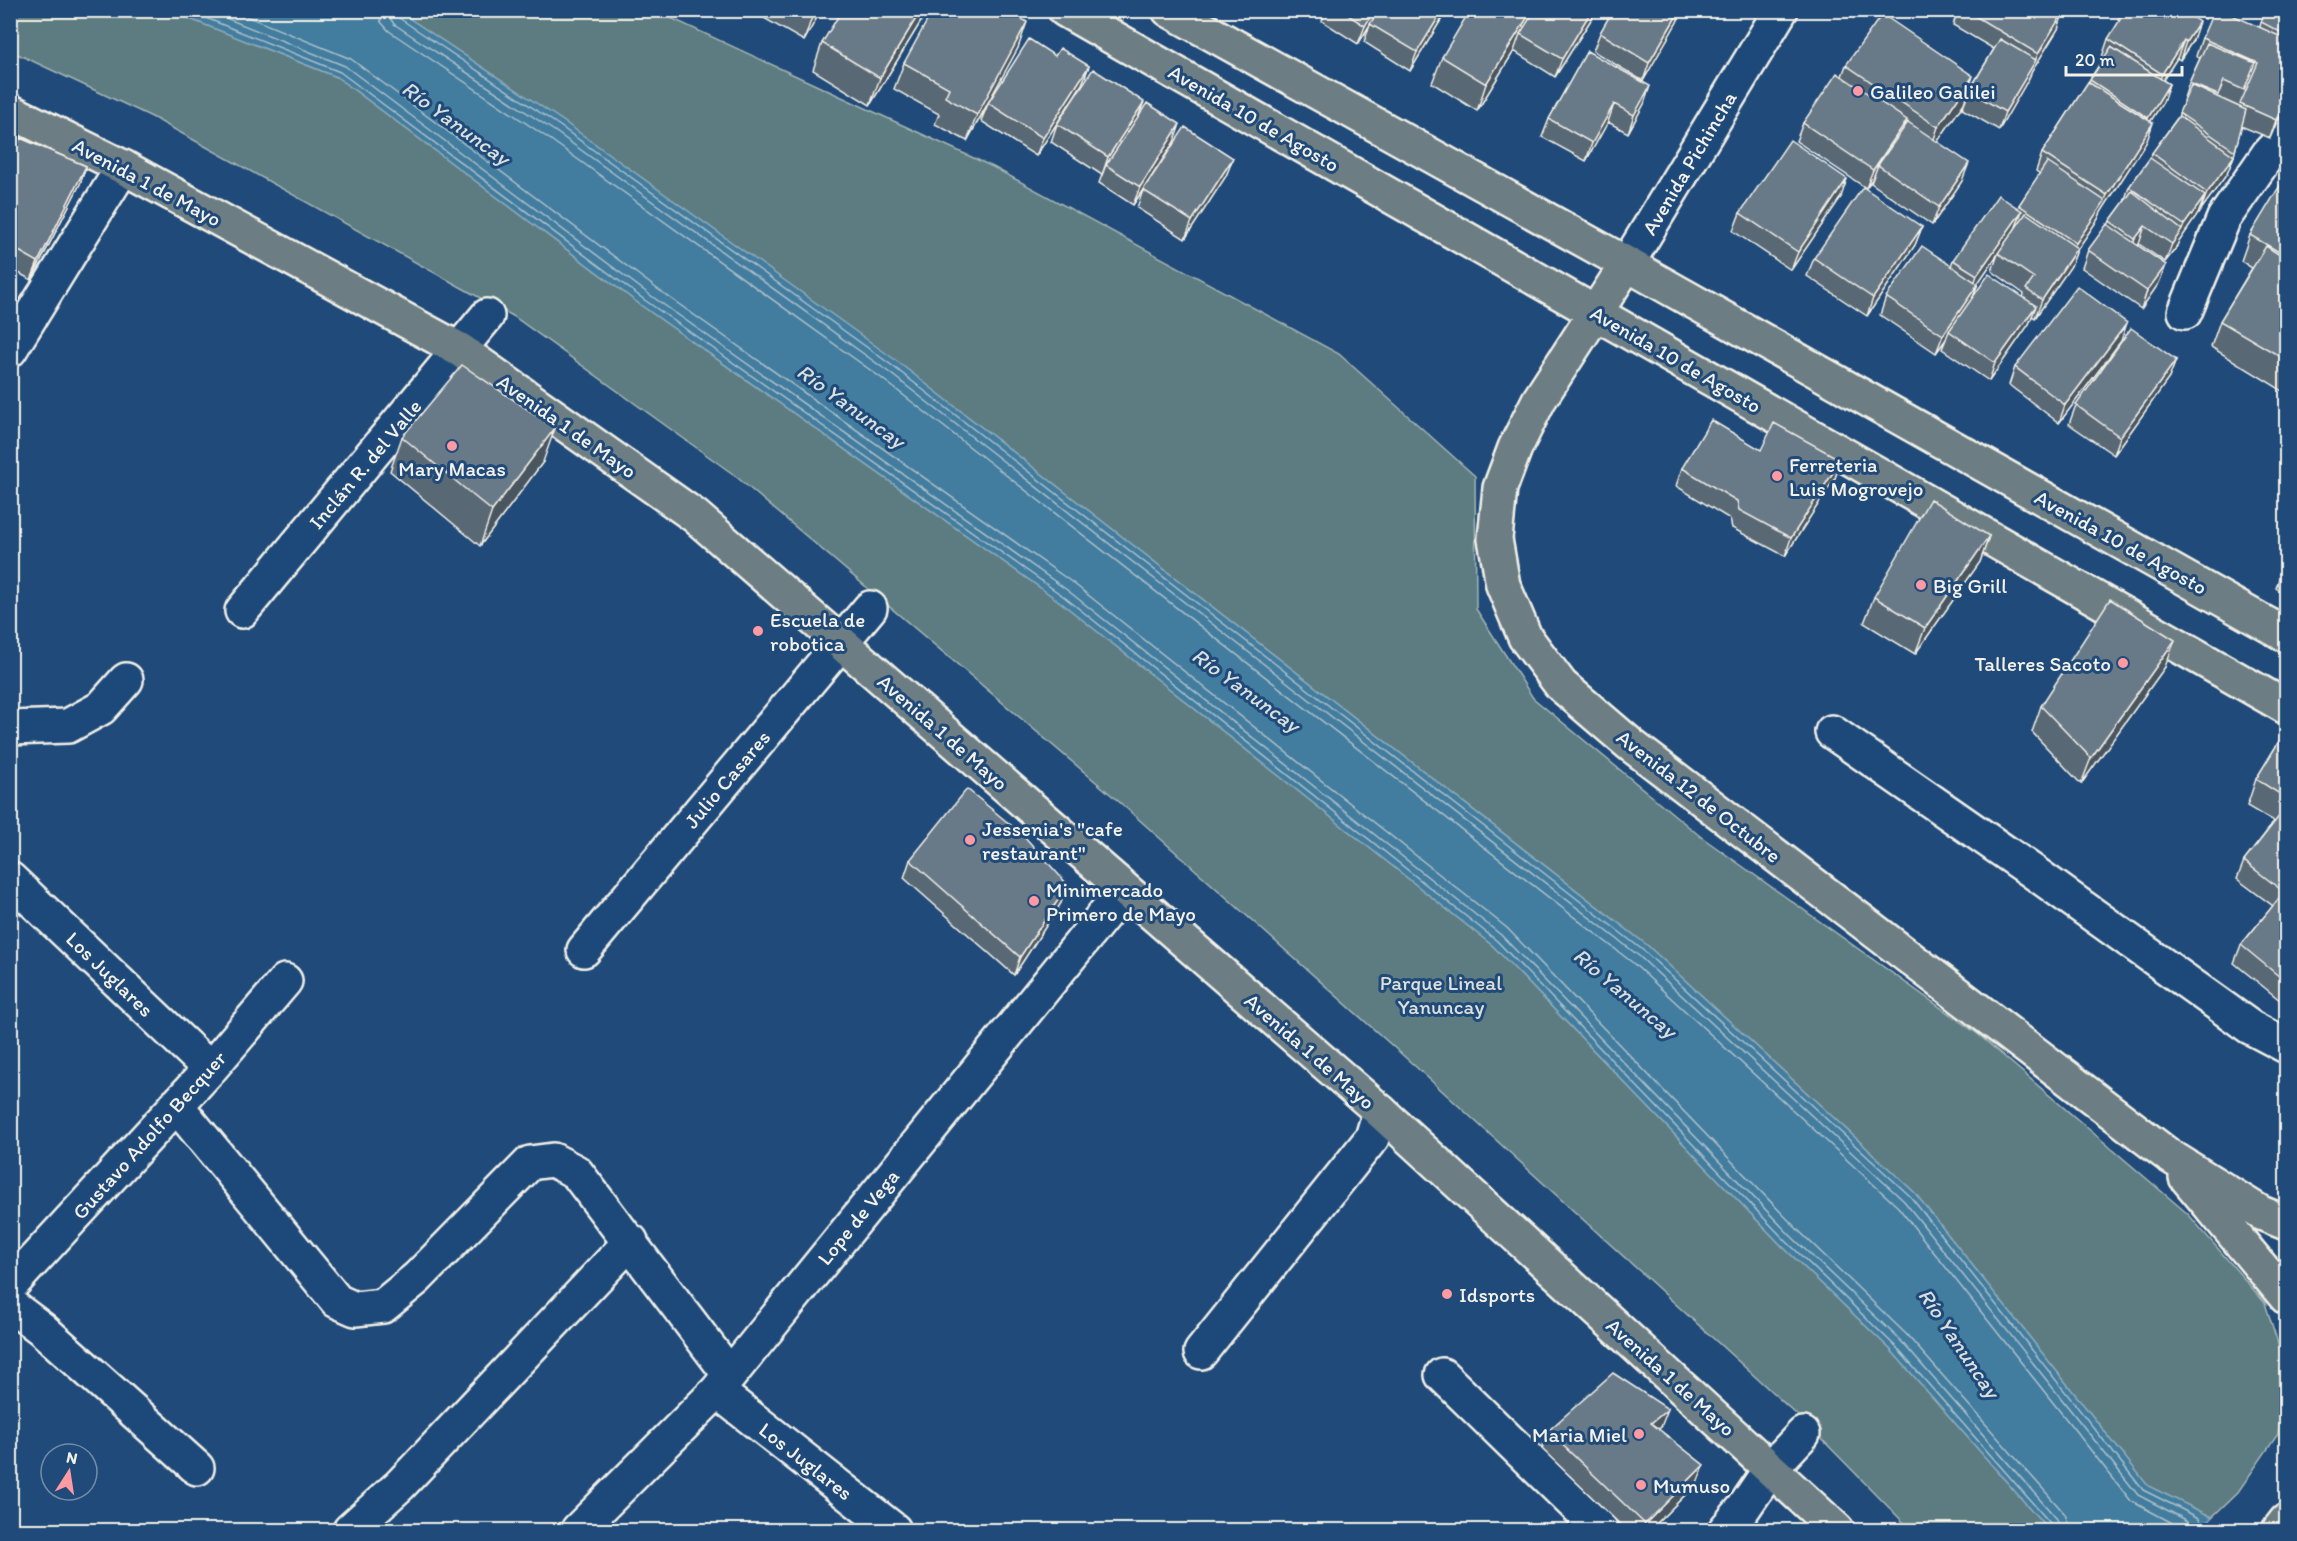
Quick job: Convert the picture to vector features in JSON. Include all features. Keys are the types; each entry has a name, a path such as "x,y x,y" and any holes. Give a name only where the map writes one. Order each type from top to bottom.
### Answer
{"main road":[{"name":"Avenida 10 de Agosto","path":"1065,10 2286,707"},
{"name":"Avenida 10 de Agosto","path":"1169,10 1627,264 2286,635"},
{"name":"Avenida 1 de Mayo","path":"10,111 123,167 460,350 695,516 1380,1111 1837,1530"},
{"name":"Avenida Pichincha","path":"1596,315 1627,264"},
{"name":"Avenida 12 de Octubre","path":"1596,315 1539,400 1515,448 1500,488 1495,539 1503,585 1525,637 1562,685 1631,745 2168,1155 2260,1213 2286,1223"},
{"name":"Avenida 12 de Octubre","path":"2168,1155 2286,1297"},
{"path":"2279,1530 2286,1521"}],"street":[{"name":"Avenida Pichincha","path":"1627,264 1781,10"},
{"path":"2185,312 2224,218 2281,150"},
{"path":"10,350 123,167"},
{"name":"Inclán R. del Valle","path":"242,611 487,316"},
{"name":"Julio Casares","path":"584,950 870,608"},
{"path":"10,728 68,726 101,708 126,680"},
{"path":"1832,732 2032,871 2241,1021 2286,1046"},
{"name":"Los Juglares","path":"10,879 210,1069"},
{"name":"Lope de Vega","path":"578,1530 724,1383 1124,890"},
{"name":"Gustavo Adolfo Becquer","path":"10,1286 210,1069 285,981"},
{"name":"Los Juglares","path":"176,1105 338,1301 355,1309 383,1306 417,1278 530,1162 553,1160 576,1172 631,1242 709,1350 724,1383 894,1530"},
{"path":"1201,1352 1372,1138 1380,1111"},
{"path":"350,1530 400,1485 631,1242"},
{"path":"10,1305 42,1329 197,1468"},
{"path":"1442,1375 1601,1530"},
{"path":"1725,1530 1743,1509 1771,1468 1803,1434"}],"green space":[{"name":"Parque Lineal Yanuncay","path":"10,11 170,11 337,77 642,306 1059,601 1493,946 1782,1246 1890,1349 2049,1530 1911,1530 1807,1424 1416,1067 1116,799 733,474 513,316 152,117 11,51"},
{"path":"398,11 656,11 993,167 1339,354 1475,476 1476,609 1533,698 1700,836 1979,1035 2188,1214 2265,1303 2286,1368 2278,1434 2238,1492 2212,1517 2148,1486 1914,1192 1648,946 900,364 563,121"}],"water":[{"name":"Río Yanuncay","path":"170,11 398,11 563,121 894,359 1648,946 1914,1192 2148,1486 2212,1517 2200,1530 2049,1530 1890,1349 1782,1246 1493,946 1059,601 642,306 337,77"}],"building":[{"path":"842,10 921,10 880,78 822,43"},
{"path":"933,10 1006,10 1027,22 977,115 945,97 949,88 904,63"},
{"path":"1340,10 1374,10 1365,26"},
{"path":"1379,10 1443,10 1417,52 1370,24"},
{"path":"1470,10 1532,10 1486,84 1442,57"},
{"path":"1535,10 1592,10 1562,59 1520,34"},
{"path":"1613,10 1680,10 1649,63 1600,33"},
{"path":"1965,10 2063,10 2064,11 2038,54"},
{"path":"2126,10 2192,10 2189,15 2199,22 2162,74 2108,39"},
{"path":"2214,10 2221,10 2286,39 2286,97 2276,120 2240,104 2258,63 2202,38"},
{"path":"2267,10 2286,10 2286,35 2261,22"},
{"path":"1882,14 1973,76 1938,127 1846,65"},
{"path":"1029,39 1055,56 1060,48 1089,66 1043,138 988,103"},
{"path":"2000,39 2036,60 2005,112 1969,91"},
{"path":"2207,43 2255,63 2244,90 2224,81 2218,95 2189,83"},
{"path":"2111,47 2169,84 2148,118 2090,80"},
{"path":"1587,51 1650,86 1634,115 1614,104 1592,143 1549,119"},
{"path":"1093,69 1144,102 1108,157 1057,124"},
{"path":"1837,73 1907,120 1873,170 1803,123"},
{"path":"2088,82 2153,123 2107,195 2042,153"},
{"path":"2191,85 2246,110 2235,151 2179,113"},
{"path":"1147,103 1180,124 1140,187 1106,165"},
{"path":"2179,116 2234,156 2207,193 2152,153"},
{"path":"1908,122 1969,163 1939,207 1878,165"},
{"path":"1185,127 1233,158 1192,221 1143,190"},
{"path":"20,138 86,166 38,262 10,246 10,170"},
{"path":"1790,140 1847,179 1798,252 1740,213"},
{"path":"2150,158 2205,196 2184,225 2129,187"},
{"path":"2047,162 2105,201 2076,243 2019,205"},
{"path":"2282,182 2286,185 2286,256 2250,235"},
{"path":"1863,187 1922,227 1873,298 1814,258"},
{"path":"2132,191 2182,230 2172,244 2145,226 2135,239 2110,221"},
{"path":"1998,195 2022,211 1977,275 1953,260"},
{"path":"2026,213 2077,248 2042,300 2026,289 2034,278 1998,253"},
{"path":"2107,224 2166,265 2147,291 2088,250"},
{"path":"1922,246 1978,284 1943,335 1886,297"},
{"path":"2266,246 2286,259 2286,360 2220,321"},
{"path":"1989,274 2036,306 1995,363 1949,331"},
{"path":"2077,286 2127,323 2065,405 2015,367"},
{"path":"2131,328 2176,360 2120,437 2076,405"},
{"path":"462,365 555,428 492,511 402,437"},
{"path":"1711,420 1761,450 1774,423 1841,460 1791,538 1739,510 1737,501 1682,468"},
{"path":"1930,499 1989,536 1925,628 1874,597"},
{"path":"2110,599 2175,640 2091,758 2041,706"},
{"path":"2286,730 2286,798 2256,779"},
{"path":"967,789 1023,835 1068,885 1020,957 910,860"},
{"path":"2284,810 2286,811 2286,982 2241,945 2284,892 2244,861"},
{"path":"1613,1373 1668,1409 1651,1423 1704,1465 1645,1524 1548,1431"}],"place":[{"name":"Galileo Galilei","path":"1858,91"},
{"name":"Mary Macas","path":"452,446"},
{"name":"Ferreteria Luis Mogrovejo","path":"1777,476"},
{"name":"Big Grill","path":"1921,585"},
{"name":"Escuela de robotica","path":"758,631"},
{"name":"Talleres Sacoto","path":"2123,663"},
{"name":"Jessenia's \"cafe restaurant\"","path":"970,840"},
{"name":"Minimercado Primero de Mayo","path":"1034,901"},
{"name":"Idsports","path":"1447,1294"},
{"name":"Maria Miel","path":"1639,1434"},
{"name":"Mumuso","path":"1641,1485"}]}
